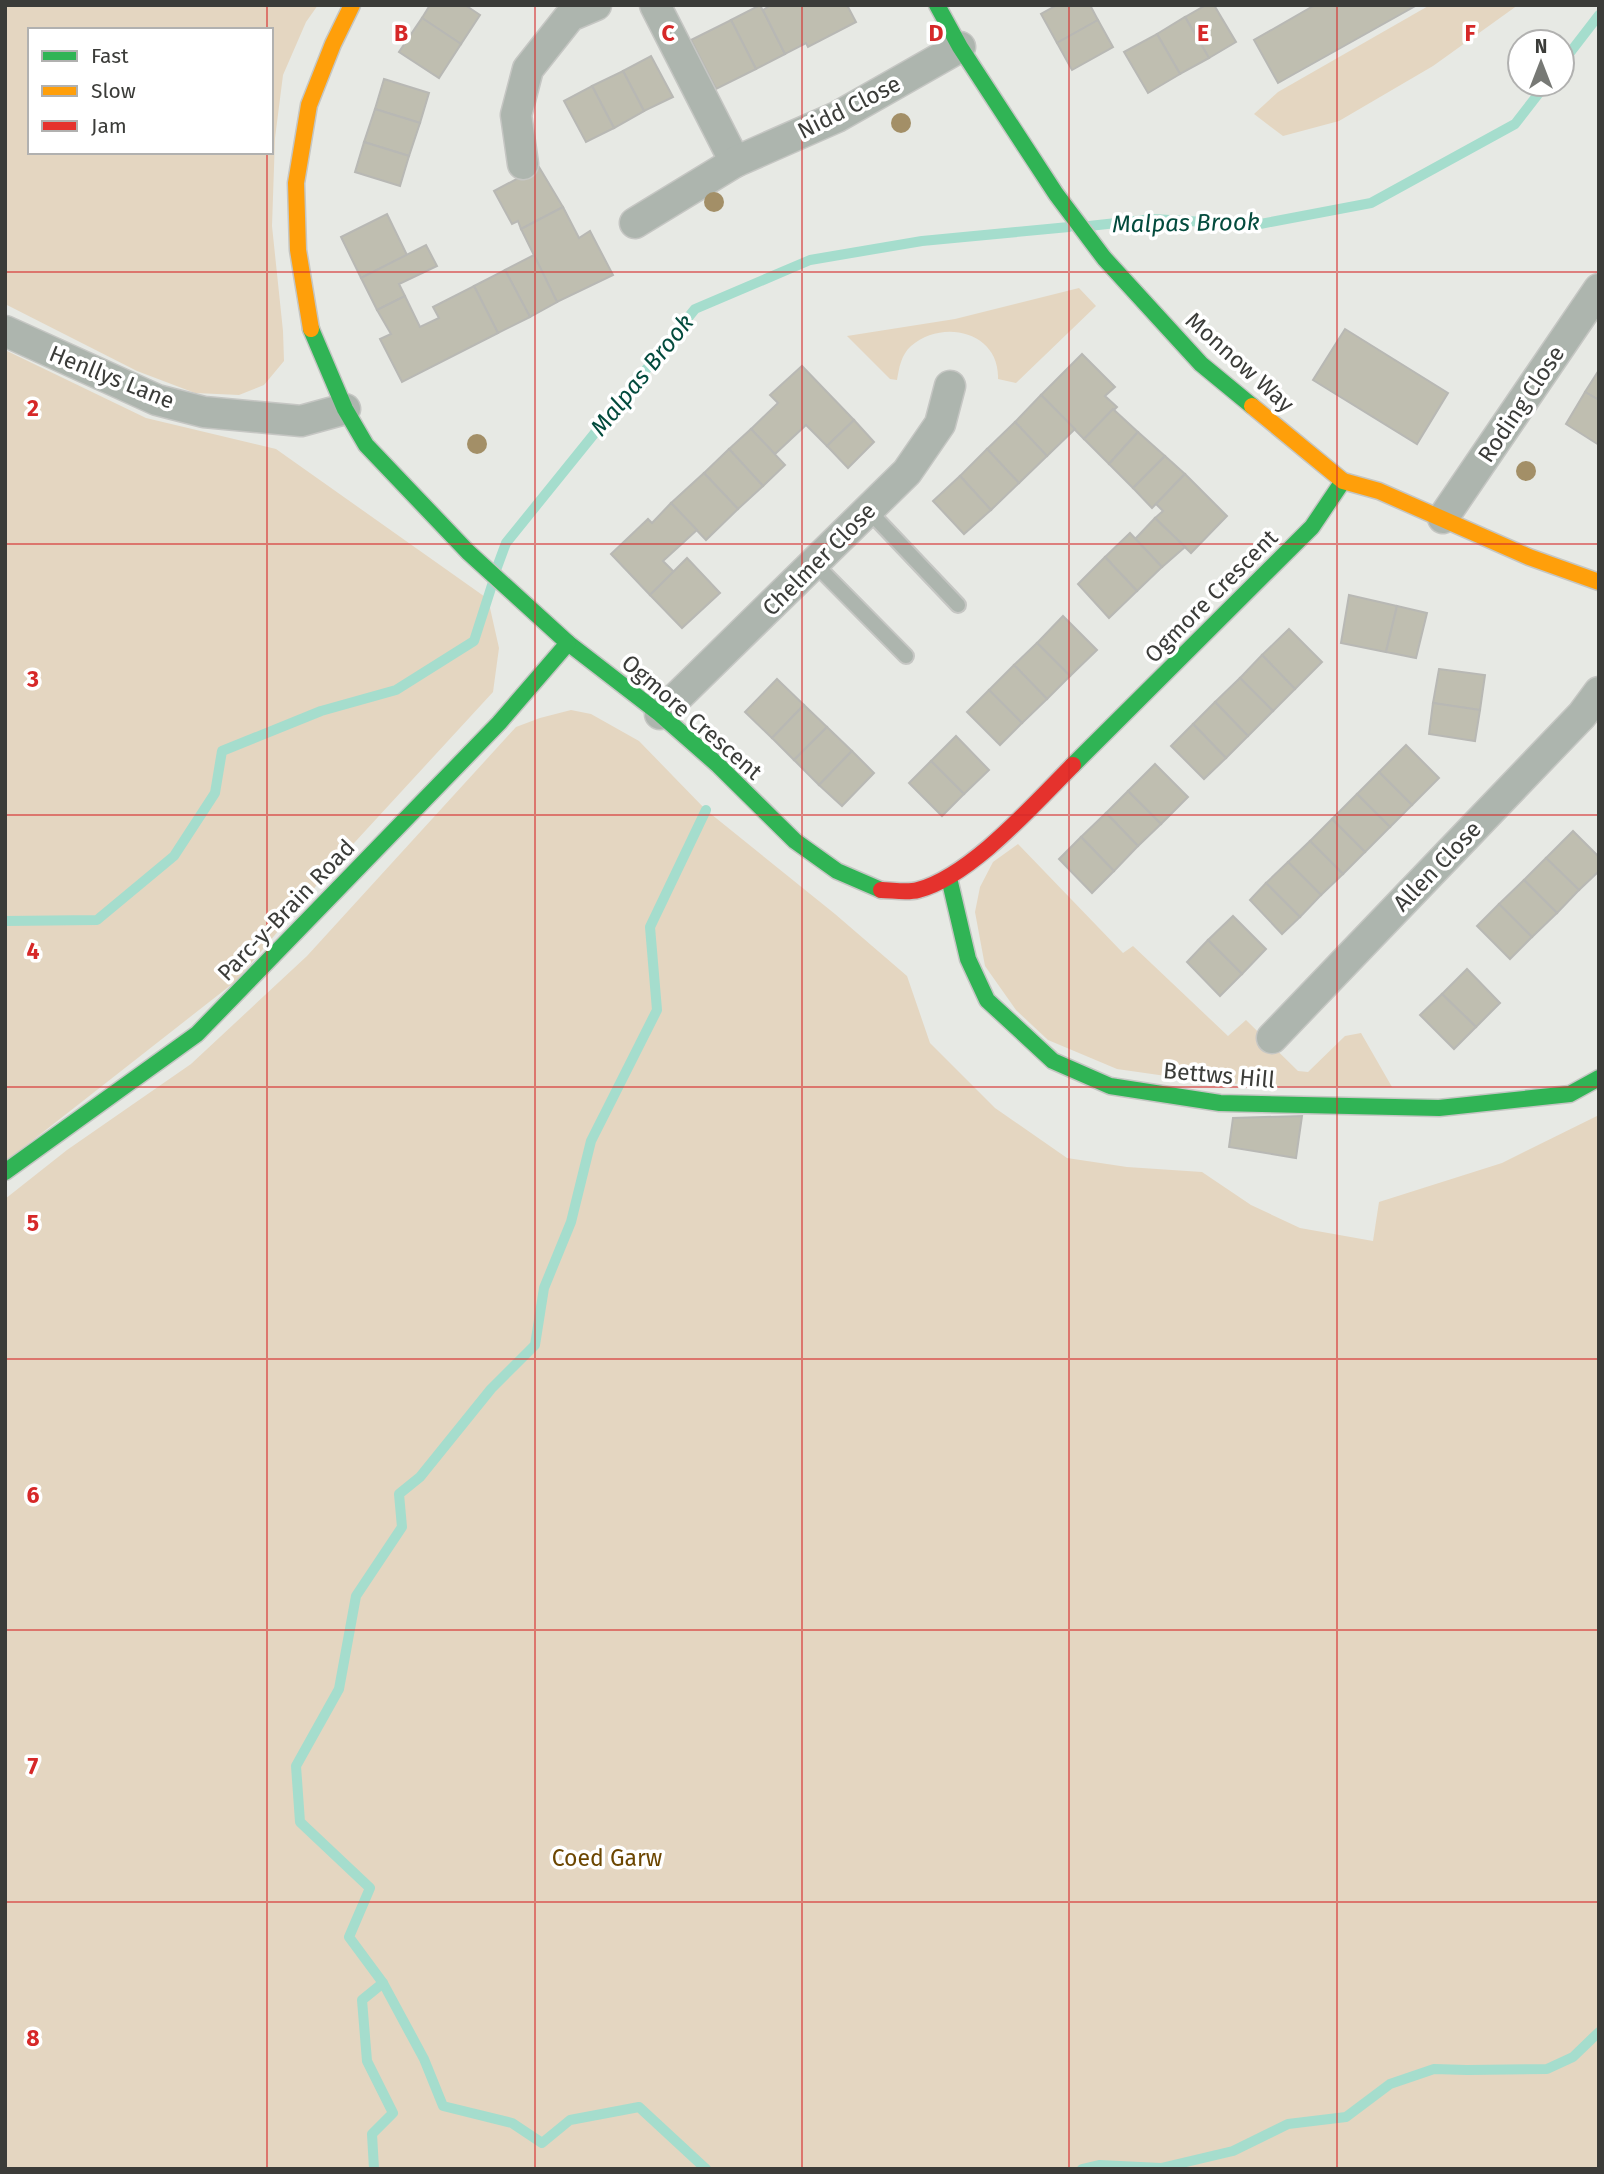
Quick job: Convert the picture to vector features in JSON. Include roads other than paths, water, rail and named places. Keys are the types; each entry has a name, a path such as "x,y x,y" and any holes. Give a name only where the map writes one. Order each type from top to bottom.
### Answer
{"street":[{"name":"Ogmore Crescent","path":"352,5 309,105 296,183 298,250 311,331 345,408 366,445 468,552 568,643 660,714 718,765 795,841 837,871 879,890 916,891 949,878 1009,829 1312,527 1343,481"},
{"path":"523,164 516,115 528,69 570,16 596,5"},
{"path":"655,5 735,162"},
{"name":"Monnow Way","path":"937,5 960,47 1056,194 1104,258 1201,364 1343,481 1379,491 1529,557 1599,582"},
{"name":"Nidd Close","path":"635,223 735,162 837,117 960,47"},
{"name":"Roding Close","path":"1443,518 1599,289"},
{"name":"Henllys Lane","path":"5,331 157,400 204,412 301,421 345,408"},
{"name":"Chelmer Close","path":"660,714 907,472 940,424 950,386"},
{"name":"Parc-y-Brain Road","path":"5,1172 197,1034 489,733 568,643"},
{"name":"Allen Close","path":"1272,1038 1581,715 1599,692"},
{"name":"Bettws Hill","path":"949,878 968,959 987,1000 1053,1061 1110,1086 1220,1102 1439,1108 1570,1094 1599,1078"}],"lane":[{"path":"868,510 958,605"},
{"path":"815,564 906,656"}],"waterway":[{"name":"Malpas Brook","path":"1576,45 1599,15"},
{"name":"Malpas Brook","path":"1089,226 1153,219 1255,225 1371,203 1515,124 1535,98"},
{"name":"Malpas Brook","path":"496,570 506,543 695,309 810,260 922,241 1069,227"},
{"name":"Malpas Brook","path":"5,921 97,920 174,856 215,793 222,751 321,711 396,690 474,641 492,585"},
{"path":"374,2169 372,2134 393,2113 367,2061 362,2000 383,1983 349,1937 370,1888 300,1822 296,1766 339,1689 356,1596 402,1527 399,1494 420,1477 491,1389 535,1345 544,1288 571,1222 591,1141 657,1010 650,927 706,810"},
{"path":"383,1983 424,2059 443,2106 512,2123 542,2143 570,2120 639,2107 706,2169"},
{"path":"1082,2169 1099,2165 1161,2168 1233,2151 1288,2124 1346,2117 1390,2084 1434,2069 1547,2069 1573,2057 1599,2032"}],"park label":[{"name":"Coed Garw","path":"607,1858"}]}
